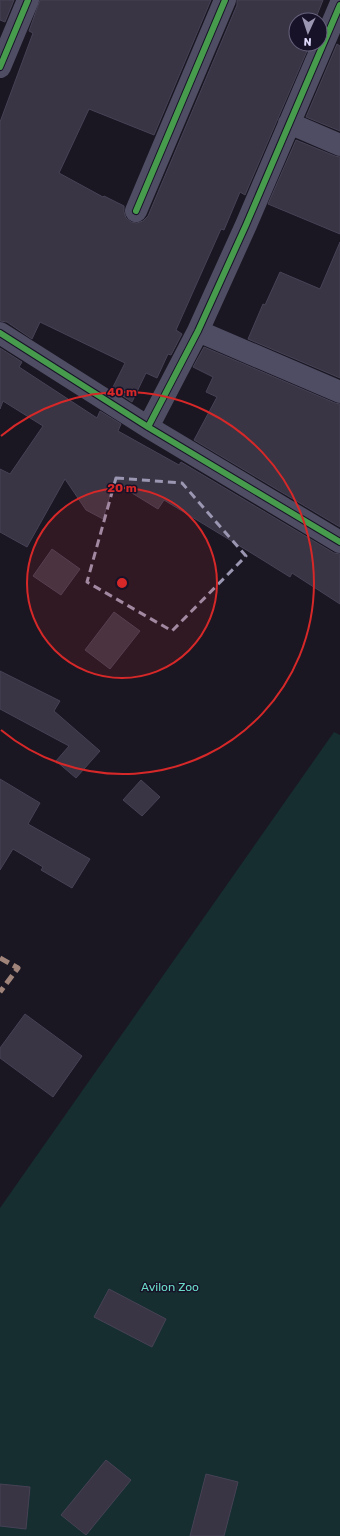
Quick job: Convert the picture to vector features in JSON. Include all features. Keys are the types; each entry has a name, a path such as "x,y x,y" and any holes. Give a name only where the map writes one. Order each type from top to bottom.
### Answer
{"street":[{"path":"0,67 28,0"},
{"path":"136,210 225,0"},
{"path":"148,427 198,330 246,225 340,5"},
{"path":"289,123 340,145"},
{"path":"198,330 340,392"},
{"path":"0,333 148,427 340,542"}],"highlighted area":[{"path":"116,478 182,483 246,556 172,631 87,582"}],"green space":[{"name":"Avilon Zoo","path":"334,732 340,735 340,1536 0,1536 0,1208"}],"building":[{"path":"0,0 14,0 5,22 0,20"},
{"path":"40,0 211,0 154,135 89,109 59,173 103,197 104,196 124,206 126,218 131,222 137,223 143,221 148,216 237,5 237,0 323,0 318,12 288,12 288,52 307,52 245,195 240,192 224,230 221,229 176,330 182,334 171,355 168,354 157,378 146,373 132,402 112,389 125,363 40,322 32,339 7,322 0,321 0,122 33,33 29,31"},
{"path":"337,44 340,46 340,131 306,117"},
{"path":"296,140 340,157 340,234 268,204"},
{"path":"340,242 340,378 248,339 263,304 265,305 280,272 320,289"},
{"path":"204,347 340,404 340,527 194,440 217,397 206,392 213,377 193,367"},
{"path":"0,348 22,362 19,367 97,418 100,411 121,424 118,431 179,465 181,462 334,553 340,554 340,604 292,573 290,577 164,500 158,509 114,482 103,519 86,510 65,479 27,547 0,532 0,469 10,474 43,426 3,401 0,409"},
{"path":"52,549 80,569 61,595 33,576"},
{"path":"114,612 140,631 110,669 85,650"},
{"path":"0,671 60,701 54,711 100,751 76,778 56,761 69,746 0,709"},
{"path":"0,779 40,803 28,824 90,859 72,888 41,870 43,867 13,849 0,870"},
{"path":"141,780 160,797 142,816 123,800"},
{"path":"25,1014 82,1056 53,1097 0,1058 0,1048"},
{"path":"109,1289 166,1319 152,1347 94,1317"},
{"path":"106,1460 131,1480 86,1535 61,1515"},
{"path":"206,1474 238,1482 224,1536 190,1536"},
{"path":"0,1484 30,1487 26,1529 0,1526"}],"marked path":[{"path":"0,958 18,968 0,992"}],"cycle path":[{"path":"0,67 28,0"},
{"path":"136,211 225,0"},
{"path":"148,427 198,331 246,225 340,5"},
{"path":"0,333 148,427 340,542"}]}
